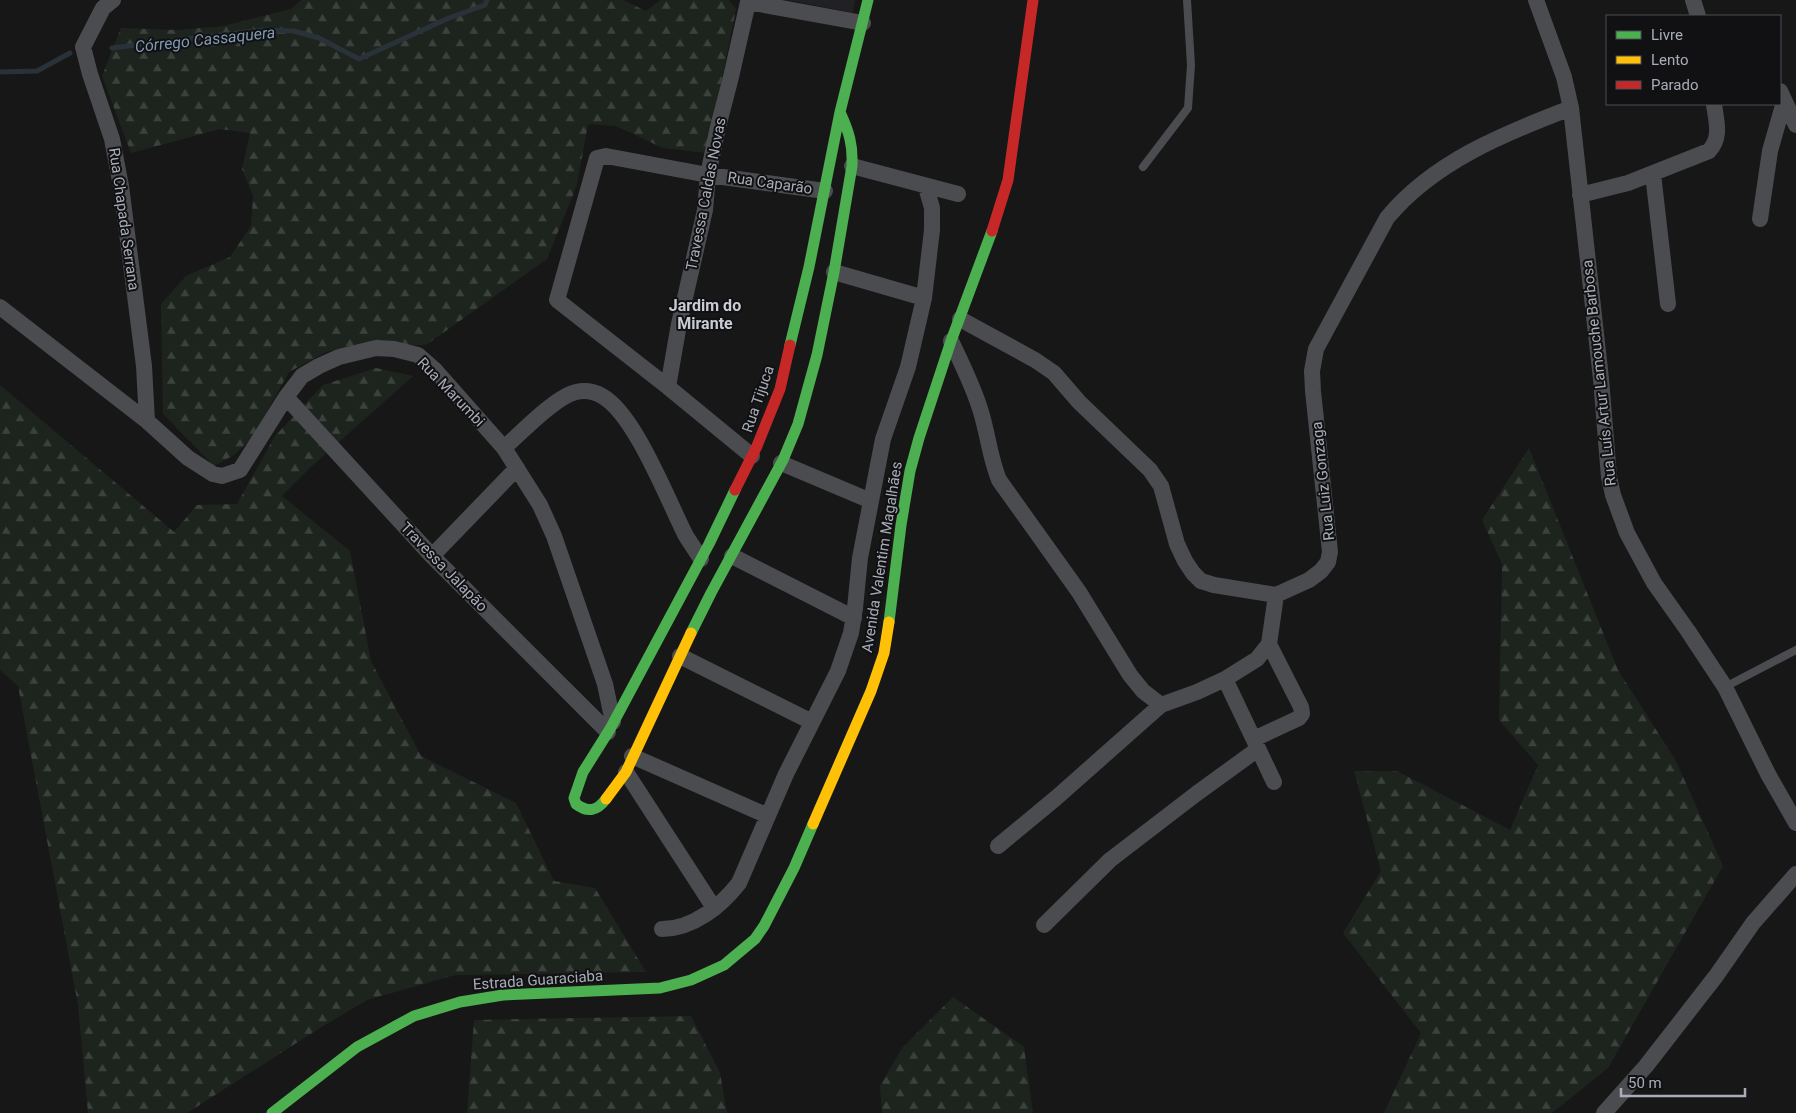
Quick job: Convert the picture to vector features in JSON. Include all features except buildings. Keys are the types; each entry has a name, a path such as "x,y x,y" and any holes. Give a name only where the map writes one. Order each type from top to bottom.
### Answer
{"street":[{"name":"Rua Chapada Serrana","path":"113,0 103,8 83,47 112,139 121,186 144,366 148,421"},
{"name":"Rua Tijuca","path":"626,772 602,804 594,810 588,811 576,804 574,798 583,772 611,727 700,559 752,456 780,389 809,267 840,112 868,0"},
{"name":"Avenida Valentim Magalhães","path":"660,988 676,985 706,974 724,964 755,939 764,926 794,868 871,691 884,653 910,471 951,341 987,247 1008,180 1033,0"},
{"name":"Rua Luís Artur Lamouche Barbosa","path":"1536,0 1564,77 1571,108 1601,379 1609,477 1613,495 1627,533 1654,583 1725,687 1768,774 1796,823"},
{"path":"1693,0 1698,15"},
{"name":"Travessa Caldas Novas","path":"668,387 679,324 705,210 708,175 748,2 863,23"},
{"path":"1782,96 1796,125"},
{"path":"1580,195 1628,184 1709,151 1714,146 1718,130 1714,105"},
{"path":"1760,219 1770,151 1780,105"},
{"name":"Rua Luiz Gonzaga","path":"1276,595 1309,580 1328,562 1330,552 1312,371 1316,349 1387,218 1400,202 1443,169 1515,129 1571,108"},
{"path":"714,908 626,772 680,656 781,463 798,424 810,386 834,272 852,166 853,151 850,133 840,112"},
{"name":"Rua Caparão","path":"668,387 557,300 597,158 606,156 708,175 825,191"},
{"path":"852,166 958,194"},
{"path":"1653,174 1668,304"},
{"path":"662,929 686,926 729,896 739,883 786,774 846,651 854,618 860,558 883,439 908,367 924,298 932,230 932,208 926,187"},
{"path":"834,272 924,298"},
{"name":"Rua Marumbi","path":"0,306 148,421 188,458 213,474 222,476 240,470 286,397 302,376 332,360 376,348 394,349 418,355 435,370 504,448 540,505 554,536 605,684 611,727"},
{"path":"960,319 1035,360 1054,374 1079,402 1150,470 1161,486 1177,544 1192,573 1200,581 1276,595 1269,644 1257,659 1198,692 1161,705 1056,798 998,846"},
{"path":"951,341 970,382 981,413 999,480 1079,592 1130,675 1144,691 1161,705"},
{"path":"668,387 752,456"},
{"path":"504,448 558,401 576,392 590,392 603,396 634,430 687,537 700,559"},
{"name":"Travessa Jalapão","path":"286,397 432,556 611,727"},
{"path":"781,463 871,501"},
{"path":"432,556 517,468"},
{"path":"732,556 854,618"},
{"path":"1044,926 1110,860 1196,794 1256,744 1299,718 1302,714 1301,707 1269,644"},
{"path":"680,656 812,722"},
{"path":"1224,678 1274,782"},
{"path":"632,756 768,816"},
{"path":"1604,1113 1646,1066 1716,976 1753,923 1796,874"},
{"name":"Estrada Guaraciaba","path":"272,1113 357,1047 414,1016 460,1002 503,995 660,988"}],"lane":[{"path":"1143,167 1188,108 1190,65 1188,0"},
{"path":"1725,687 1796,650"}],"shaded area":[{"path":"788,0 855,0 853,13"}],"green space":[{"path":"301,0 623,0 646,11 661,0 729,0 736,9 707,153 663,148 616,126 588,124 577,185 547,259 426,345 356,345 326,352 289,372 252,438 234,455 214,466 163,414 161,304 186,276 230,257 251,226 253,196 242,169 250,133 220,129 131,153 102,76 121,28 176,30 223,26 291,9"},
{"path":"376,368 413,376 312,466 282,496 350,551 371,661 421,756 516,803 554,881 595,888 646,972 455,975 367,1000 187,1113 88,1113 78,1005 18,686 0,670 0,385 174,532 197,505 237,504 275,436 323,385"},
{"path":"1529,448 1618,670 1676,761 1723,866 1608,1068 1552,1113 1384,1113 1421,1033 1343,933 1381,871 1354,771 1397,771 1510,830 1538,765 1499,720 1502,564 1482,520"},
{"path":"953,997 1024,1047 1033,1113 882,1113 880,1086 902,1048"},
{"path":"691,1016 720,1073 727,1113 467,1113 474,1020"}],"waterway":[{"name":"Córrego Cassaquera","path":"112,48 263,30 294,31 319,38 359,59 449,18 485,5 487,0"},
{"name":"Córrego Cassaquera","path":"0,72 37,71 70,53"}],"traffic: fast":[{"path":"790,345 809,267 840,112 868,0"},
{"path":"691,633 783,460 798,424 817,355 834,272 852,166 850,138 840,112"},
{"path":"889,622 910,471 951,341 992,231"},
{"path":"606,799 596,808 588,810 576,804 574,798 583,772 610,729 709,544 735,490"},
{"path":"272,1113 357,1047 414,1016 460,1002 503,995 660,988 691,980 724,965 755,939 764,926 794,868 813,824"}],"traffic: slow":[{"path":"813,824 871,691 884,653 889,622"},
{"path":"606,799 626,772 691,633"}],"traffic: jam":[{"path":"992,231 1008,180 1033,0"},
{"path":"735,490 757,446 780,389 790,345"}],"district":[{"name":"Jardim do Mirante","path":"705,314"}]}
